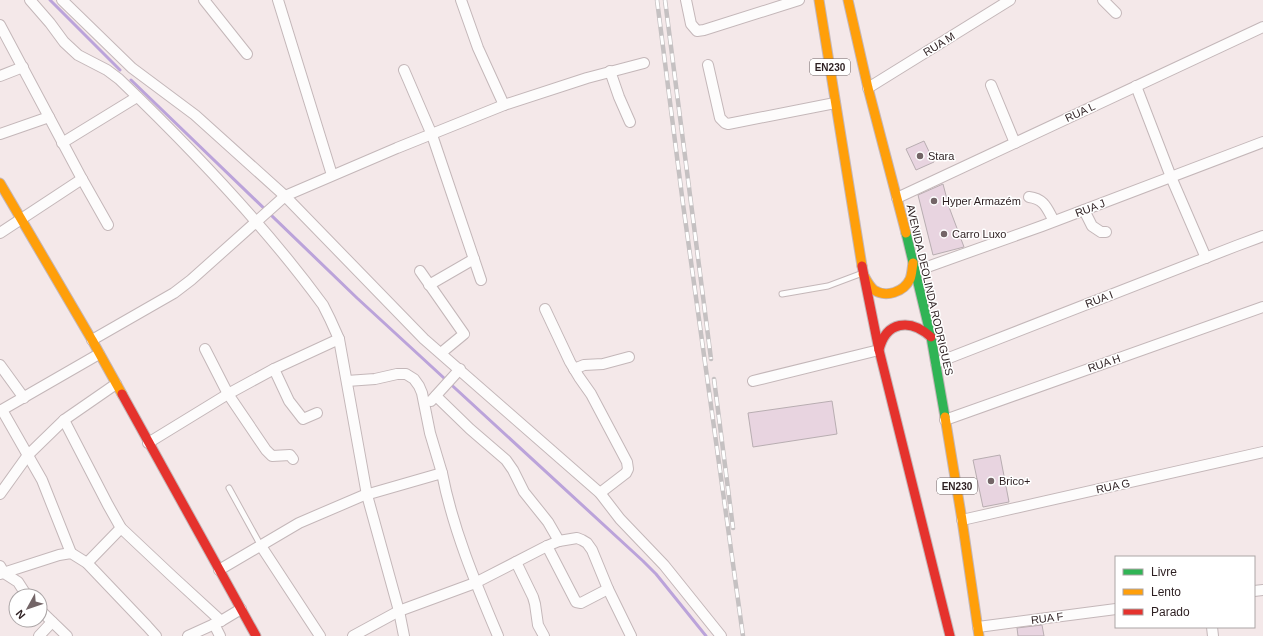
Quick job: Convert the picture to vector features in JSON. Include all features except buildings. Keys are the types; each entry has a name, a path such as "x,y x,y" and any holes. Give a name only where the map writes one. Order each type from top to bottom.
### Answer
{"main road":[{"name":"EN230","path":"820,0 835,103 863,273 879,350 950,636"},
{"name":"AVENIDA DEOLINDA RODRIGUES","path":"848,0 868,88 915,267 931,337 962,520 979,632"},
{"path":"0,183 92,340 256,636"},
{"path":"863,273 868,283 876,291 883,294 892,293 902,290 910,280 915,267"},
{"path":"879,350 882,338 888,331 896,327 907,325 916,326 931,337"}],"street":[{"path":"62,0 126,74 137,97 259,219 323,305 339,339 367,495 399,612 404,636"},
{"path":"204,0 246,54"},
{"path":"278,0 332,175"},
{"path":"461,0 478,48 504,105"},
{"path":"686,0 691,24 697,31 799,0"},
{"name":"RUA M","path":"868,88 1010,0"},
{"path":"1103,0 1116,13"},
{"path":"30,2 64,42 78,55 107,70 126,74 200,119 285,196 458,372 600,493 620,519 664,565 721,636"},
{"path":"0,25 62,143 108,225"},
{"name":"RUA L","path":"897,198 1263,27"},
{"path":"92,340 174,293 191,280 273,205 285,196 332,175 504,105 610,71 644,63"},
{"path":"708,65 720,118 724,123 728,124 835,103"},
{"path":"0,76 23,67"},
{"path":"404,70 432,135 481,280"},
{"path":"610,71 630,122"},
{"path":"991,85 1015,143"},
{"path":"1136,86 1171,177 1206,258"},
{"path":"62,143 137,97"},
{"path":"0,134 49,117"},
{"name":"RUA J","path":"915,267 1054,222 1263,142"},
{"path":"0,233 82,180"},
{"path":"1029,197 1035,198 1044,203 1054,222"},
{"path":"1084,210 1092,226 1101,232 1106,232"},
{"name":"RUA I","path":"936,363 1263,236"},
{"path":"429,285 474,259"},
{"path":"420,270 464,334 441,353"},
{"name":"RUA H","path":"945,420 1263,308"},
{"path":"545,309 574,369 591,394 627,462 628,469 626,473 600,493"},
{"path":"148,443 228,394 274,369 339,339"},
{"path":"205,349 228,394 272,456 290,455 293,459"},
{"path":"753,381 879,350"},
{"path":"99,354 1,410 42,480 71,553 87,563 156,636"},
{"path":"574,369 584,365 603,364 628,357"},
{"path":"0,365 24,398"},
{"path":"274,369 289,401 303,419 317,413"},
{"path":"425,407 458,372"},
{"path":"347,381 375,379 397,374 406,374 414,379 419,386 446,493 475,583 498,636"},
{"path":"0,494 28,455 64,420 116,384"},
{"path":"438,393 470,429 506,460 524,492 548,522 559,541"},
{"path":"64,420 121,528 218,622 220,636"},
{"name":"RUA G","path":"962,520 1263,452"},
{"path":"219,570 299,523 367,495 442,473"},
{"path":"87,563 121,528"},
{"path":"353,636 399,612 475,583 547,546 559,541 576,538 587,543 592,550 608,589 631,636"},
{"path":"261,546 320,636"},
{"path":"547,546 576,602 581,603 608,589"},
{"path":"1,571 71,553"},
{"path":"516,562 533,597 538,625 544,636"},
{"path":"1,571 18,582 22,588"},
{"path":"188,636 241,609"},
{"name":"RUA F","path":"979,632 1115,609"},
{"path":"48,618 67,636"},
{"path":"39,636 52,622"}],"lane":[{"path":"782,294 828,286 863,273"},
{"path":"229,488 261,546"}],"waterway":[{"path":"50,0 120,70"},
{"path":"131,80 357,298 643,561 656,574 706,636"}],"railway":[{"path":"657,0 683,204 743,636"},
{"path":"665,0 711,359"},
{"path":"714,379 733,528"}],"traffic: fast":[{"path":"906,233 931,337 945,417"}],"traffic: slow":[{"path":"819,0 862,266"},
{"path":"848,0 868,88 906,233"},
{"path":"0,183 122,394"},
{"path":"863,274 874,290 884,293 894,292 907,284 911,277 913,263"},
{"path":"945,417 979,636"}],"traffic: jam":[{"path":"862,266 879,350 950,636"},
{"path":"879,350 882,340 887,333 893,328 900,326 907,325 915,327 931,337"},
{"path":"122,394 256,636"}],"place":[{"name":"Stara","path":"920,156"},
{"name":"Hyper Armazém","path":"934,201"},
{"name":"Carro Luxo","path":"944,234"},
{"name":"Brico+","path":"991,481"}]}
